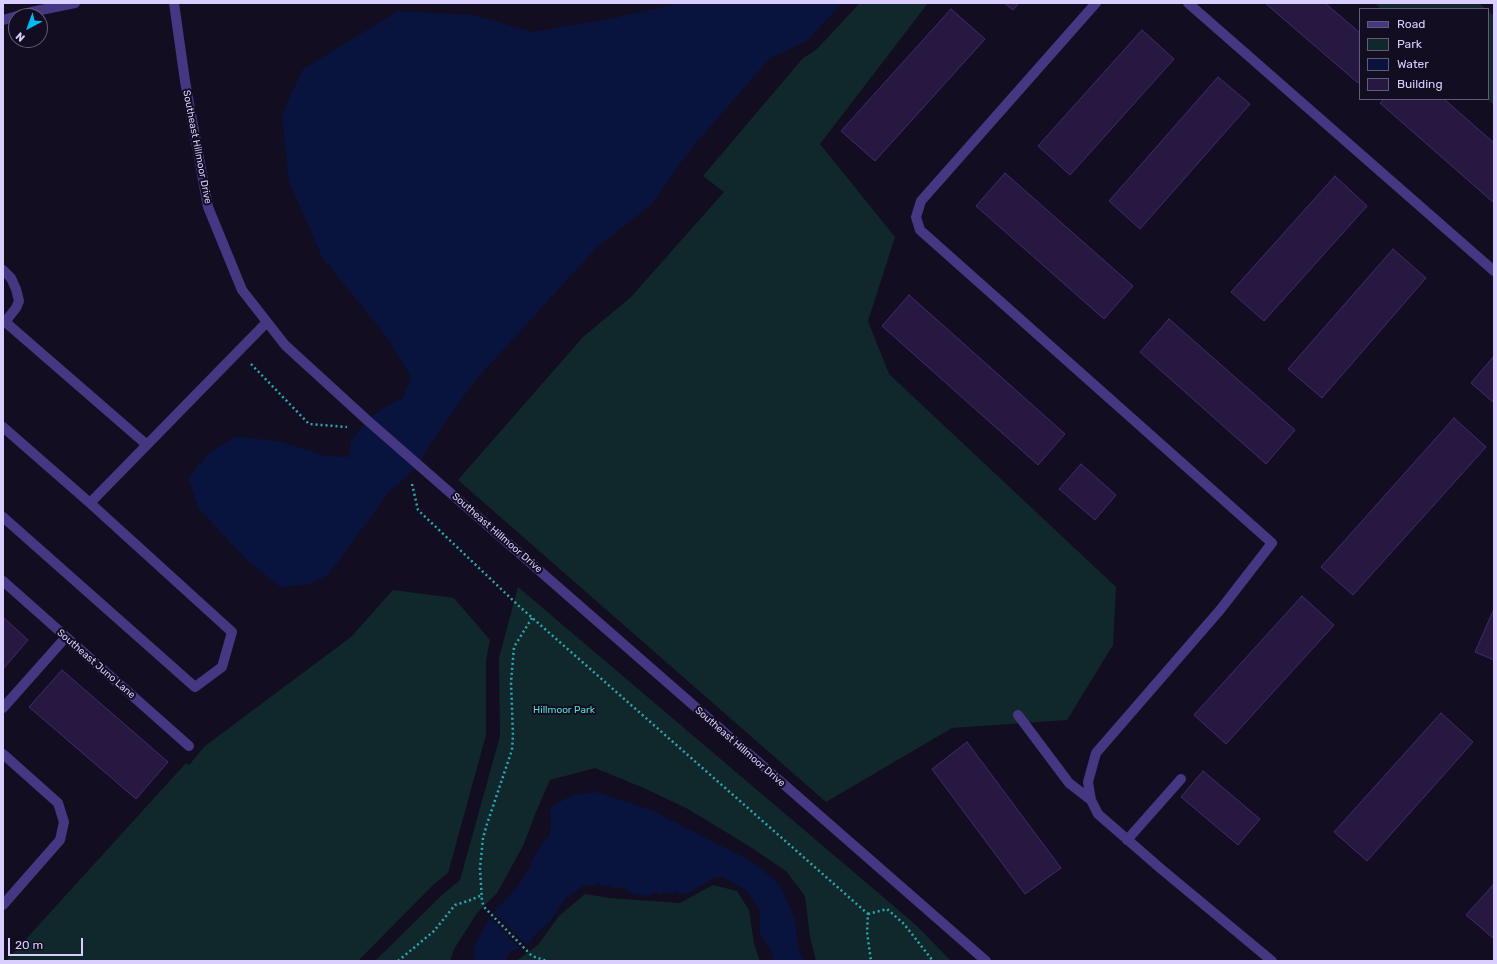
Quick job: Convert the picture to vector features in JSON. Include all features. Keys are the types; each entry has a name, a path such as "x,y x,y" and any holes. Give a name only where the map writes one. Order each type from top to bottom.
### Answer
{"street":[{"path":"3,20 31,12 75,3"},
{"name":"Southeast Hillmoor Drive","path":"174,3 185,81 208,207 242,290 285,345 367,420 986,961"},
{"path":"1096,3 921,201 916,217 920,230 1272,543 1220,610 1096,754 1088,782 1091,800 1098,814 1272,961"},
{"path":"1188,3 1494,271"},
{"path":"3,270 11,278 16,289 19,302 16,308 4,321 147,445"},
{"path":"90,503 267,322"},
{"path":"3,427 90,503 232,632 222,667 195,687 3,517"},
{"name":"Southeast Juno Lane","path":"3,582 189,746"},
{"path":"3,708 66,637"},
{"path":"1018,715 1069,782 1091,800"},
{"path":"3,754 58,803 64,822 60,840 3,905"},
{"path":"1128,840 1181,779"}],"path":[{"path":"249,361 309,424 347,427"},
{"path":"413,485 418,510 532,618 868,914"},
{"path":"532,618 514,647 511,682 513,735 512,750 483,838 480,868 482,902 485,908 532,956 547,961"},
{"path":"398,961 434,931 455,905 482,895"},
{"path":"868,914 887,909 904,924 933,961"},
{"path":"868,914 866,932 871,961"}],"green space":[{"path":"860,3 928,3 820,144 895,237 868,321 889,374 1116,587 1113,645 1067,720 952,728 826,802 458,480 583,337 631,297 724,192 703,176 803,58 816,50"},
{"path":"1374,3 1479,3 1485,8 1380,8"},
{"path":"1489,12 1494,16 1494,105 1488,100"},
{"name":"Hillmoor Park","path":"518,587 917,926 951,961 816,961 810,937 805,896 786,871 749,846 688,809 646,789 595,768 550,780 523,846 497,893 477,913 454,949 450,961 375,961 442,895 460,880 500,736 499,658"},
{"path":"393,590 454,598 490,640 486,660 486,735 448,873 433,885 358,961 6,961 186,763 189,765 205,746 351,637"},
{"path":"713,885 737,891 749,910 754,944 760,961 516,961 538,945 559,916 585,894 609,898 680,903"}],"water":[{"path":"681,3 842,3 807,41 770,58 689,151 651,205 596,248 473,383 428,447 419,465 389,492 328,575 309,584 280,587 245,558 199,509 188,478 209,453 236,436 281,442 326,456 349,457 351,441 367,420 385,407 403,398 411,377 389,340 322,257 289,181 282,114 303,69 398,11 473,15 533,32 613,18"},
{"path":"596,792 651,810 749,860 764,871 780,885 795,920 798,947 803,961 774,961 771,949 760,935 760,910 747,891 721,876 713,878 687,894 680,894 677,891 672,894 664,892 660,895 657,892 647,896 630,893 624,887 614,889 610,885 603,886 598,883 592,886 585,885 572,893 562,903 550,922 537,933 527,945 494,912 518,886 529,869 535,854 549,836 551,821 550,808 575,795"},
{"path":"490,918 520,949 511,951 504,961 473,961 475,944"}],"building":[{"path":"1004,3 1019,3 1013,10"},
{"path":"1265,3 1325,3 1359,32 1358,83"},
{"path":"951,9 985,39 875,161 841,131"},
{"path":"1142,30 1174,59 1070,175 1038,146"},
{"path":"1218,77 1250,104 1140,229 1109,201"},
{"path":"1383,100 1445,100 1494,143 1494,203 1380,103"},
{"path":"1005,173 1133,286 1104,319 976,206"},
{"path":"1335,176 1367,206 1264,321 1231,292"},
{"path":"1393,249 1426,278 1322,398 1288,369"},
{"path":"909,295 1065,434 1038,465 882,326"},
{"path":"1169,319 1295,430 1266,464 1140,352"},
{"path":"1494,356 1494,403 1471,383"},
{"path":"1454,418 1486,447 1353,595 1321,567"},
{"path":"1081,464 1116,495 1095,520 1059,489"},
{"path":"1302,596 1334,625 1226,744 1194,715"},
{"path":"1494,609 1494,660 1475,652"},
{"path":"3,617 28,640 3,669"},
{"path":"62,670 168,762 136,799 29,707"},
{"path":"1441,713 1473,742 1367,861 1334,832"},
{"path":"967,742 1061,868 1025,894 932,769"},
{"path":"1203,771 1260,819 1238,845 1181,797"},
{"path":"1494,884 1494,939 1466,915"}]}
